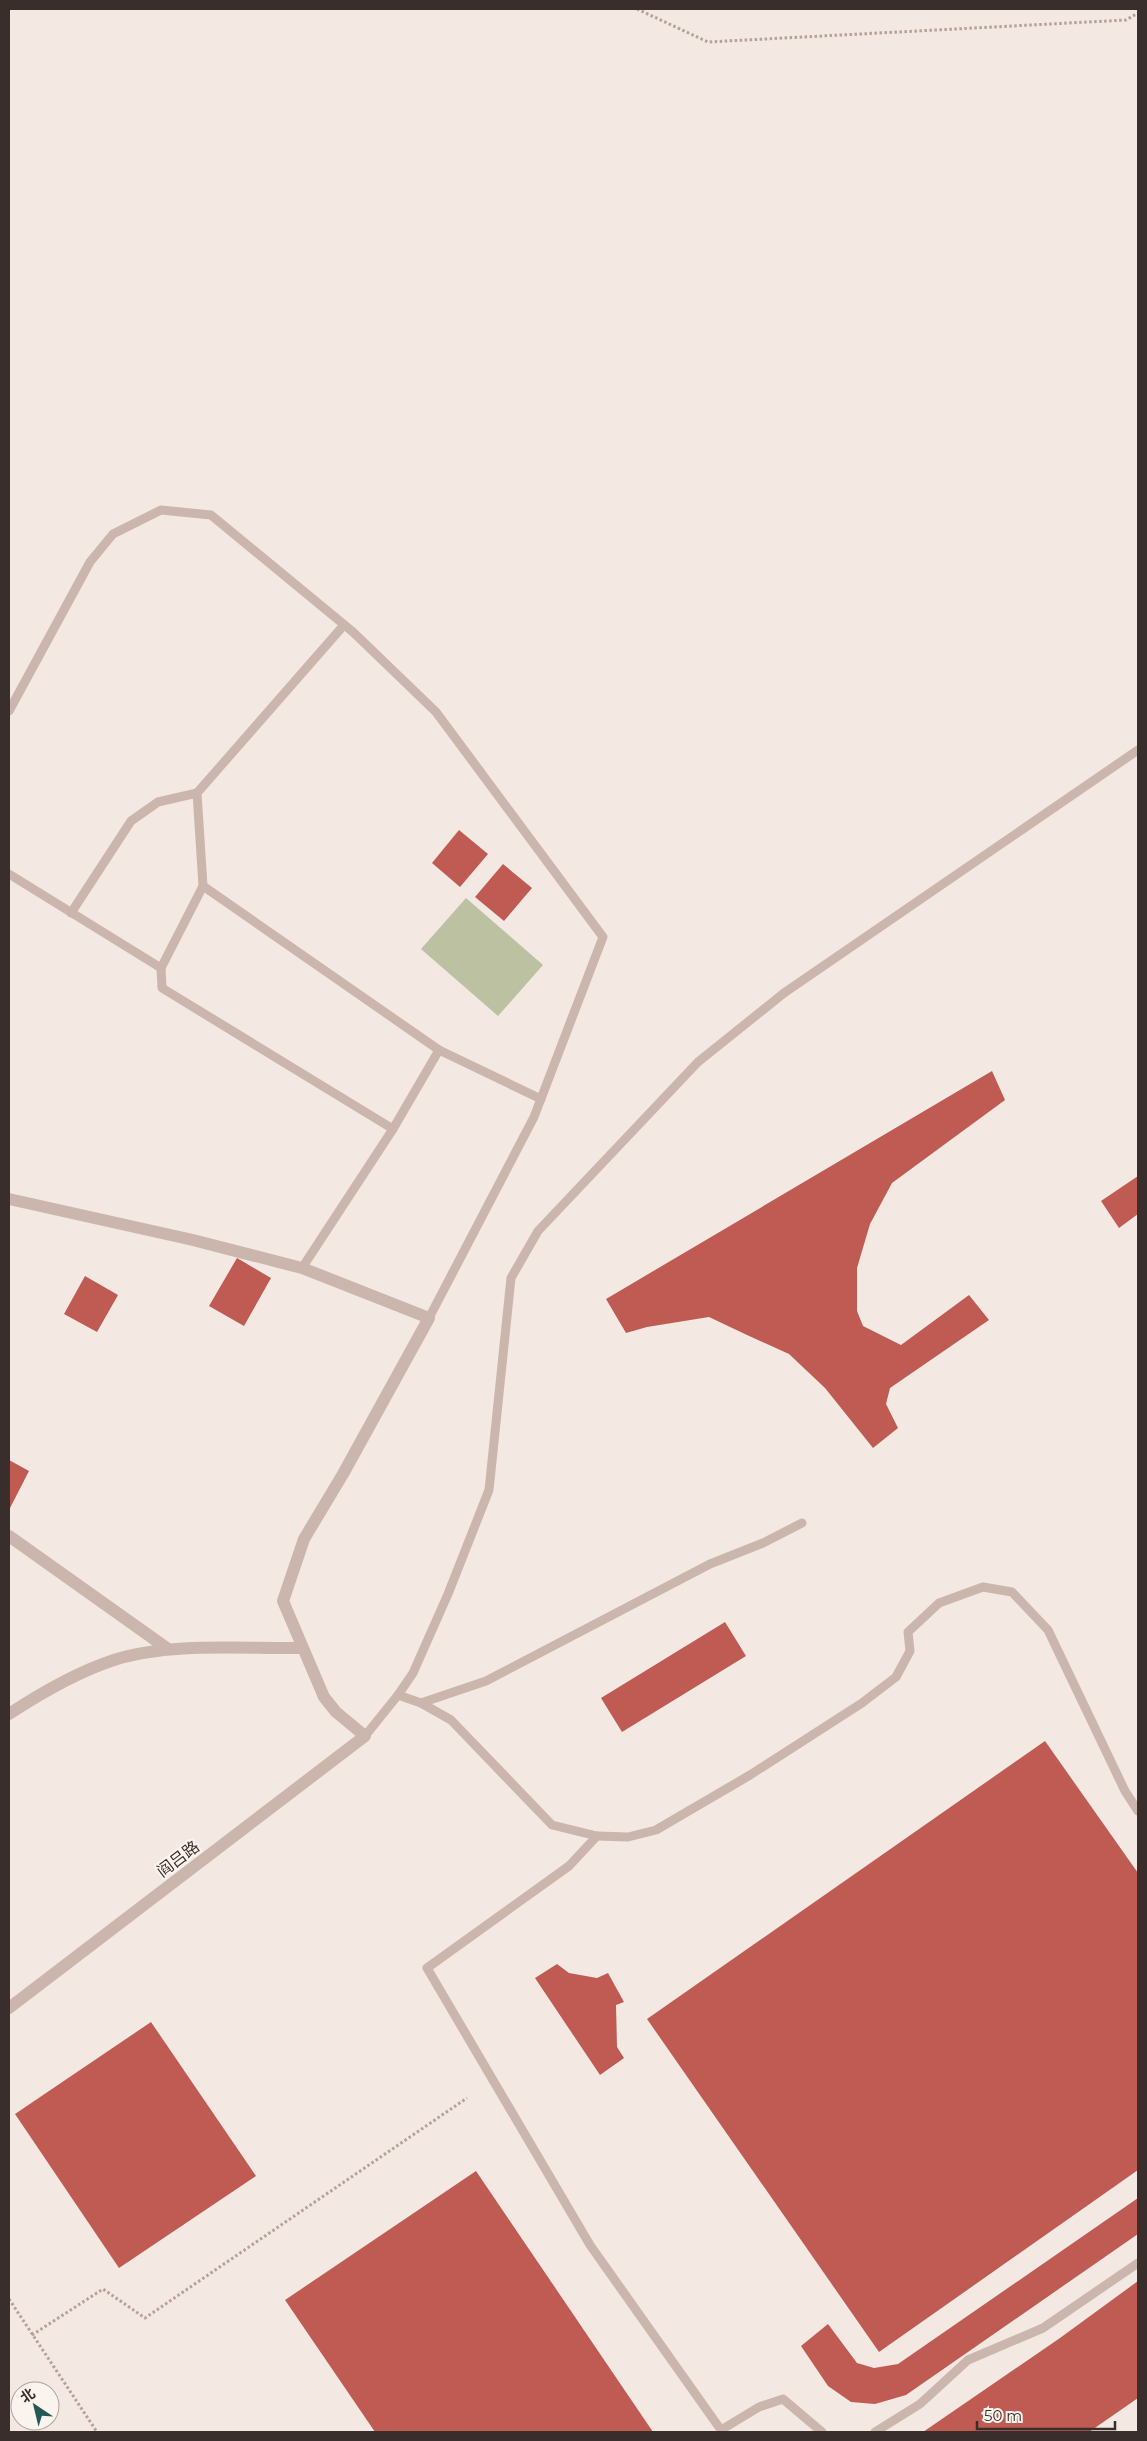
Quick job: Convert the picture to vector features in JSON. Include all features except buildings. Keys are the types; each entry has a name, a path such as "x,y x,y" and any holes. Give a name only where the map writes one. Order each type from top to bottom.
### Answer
{"street":[{"path":"9,1200 193,1240 302,1268 429,1318 343,1474 304,1540 282,1601 301,1648 324,1696 336,1712 365,1736"},
{"path":"9,1536 168,1649"},
{"path":"9,1714 77,1676 115,1660 168,1649 301,1648"},
{"name":"阎吕路","path":"9,2008 365,1736"}],"lane":[{"path":"9,711 90,562 114,534 161,510 210,515 344,625 436,712 603,937 526,1134 429,1318"},
{"path":"71,913 131,821 158,802 197,793 344,625"},
{"path":"365,1736 413,1673 448,1594 489,1490 511,1278 538,1231 698,1062 784,993 1138,750"},
{"path":"197,793 203,886 160,968 162,988 393,1129"},
{"path":"9,874 160,968"},
{"path":"203,886 439,1050 541,1099"},
{"path":"302,1268 393,1129 439,1050"},
{"path":"422,1703 486,1680 710,1564 763,1543 802,1523"},
{"path":"398,1695 422,1703 451,1720 552,1825 596,1836 628,1837 656,1830 774,1760 862,1703 896,1677 910,1651 908,1632 939,1602 983,1587 1012,1592 1048,1630 1125,1791 1138,1811"},
{"path":"596,1836 569,1866 427,1968 590,2245 721,2430 759,2407 783,2399 822,2432"},
{"path":"875,2432 920,2404 968,2360 1043,2328 1138,2263"}],"path":[{"path":"636,9 708,42 1126,20 1138,13"},
{"path":"32,2334 103,2288 145,2318 467,2098"},
{"path":"9,2299 97,2432"}],"green space":[{"path":"466,898 543,965 498,1016 421,949"}]}
